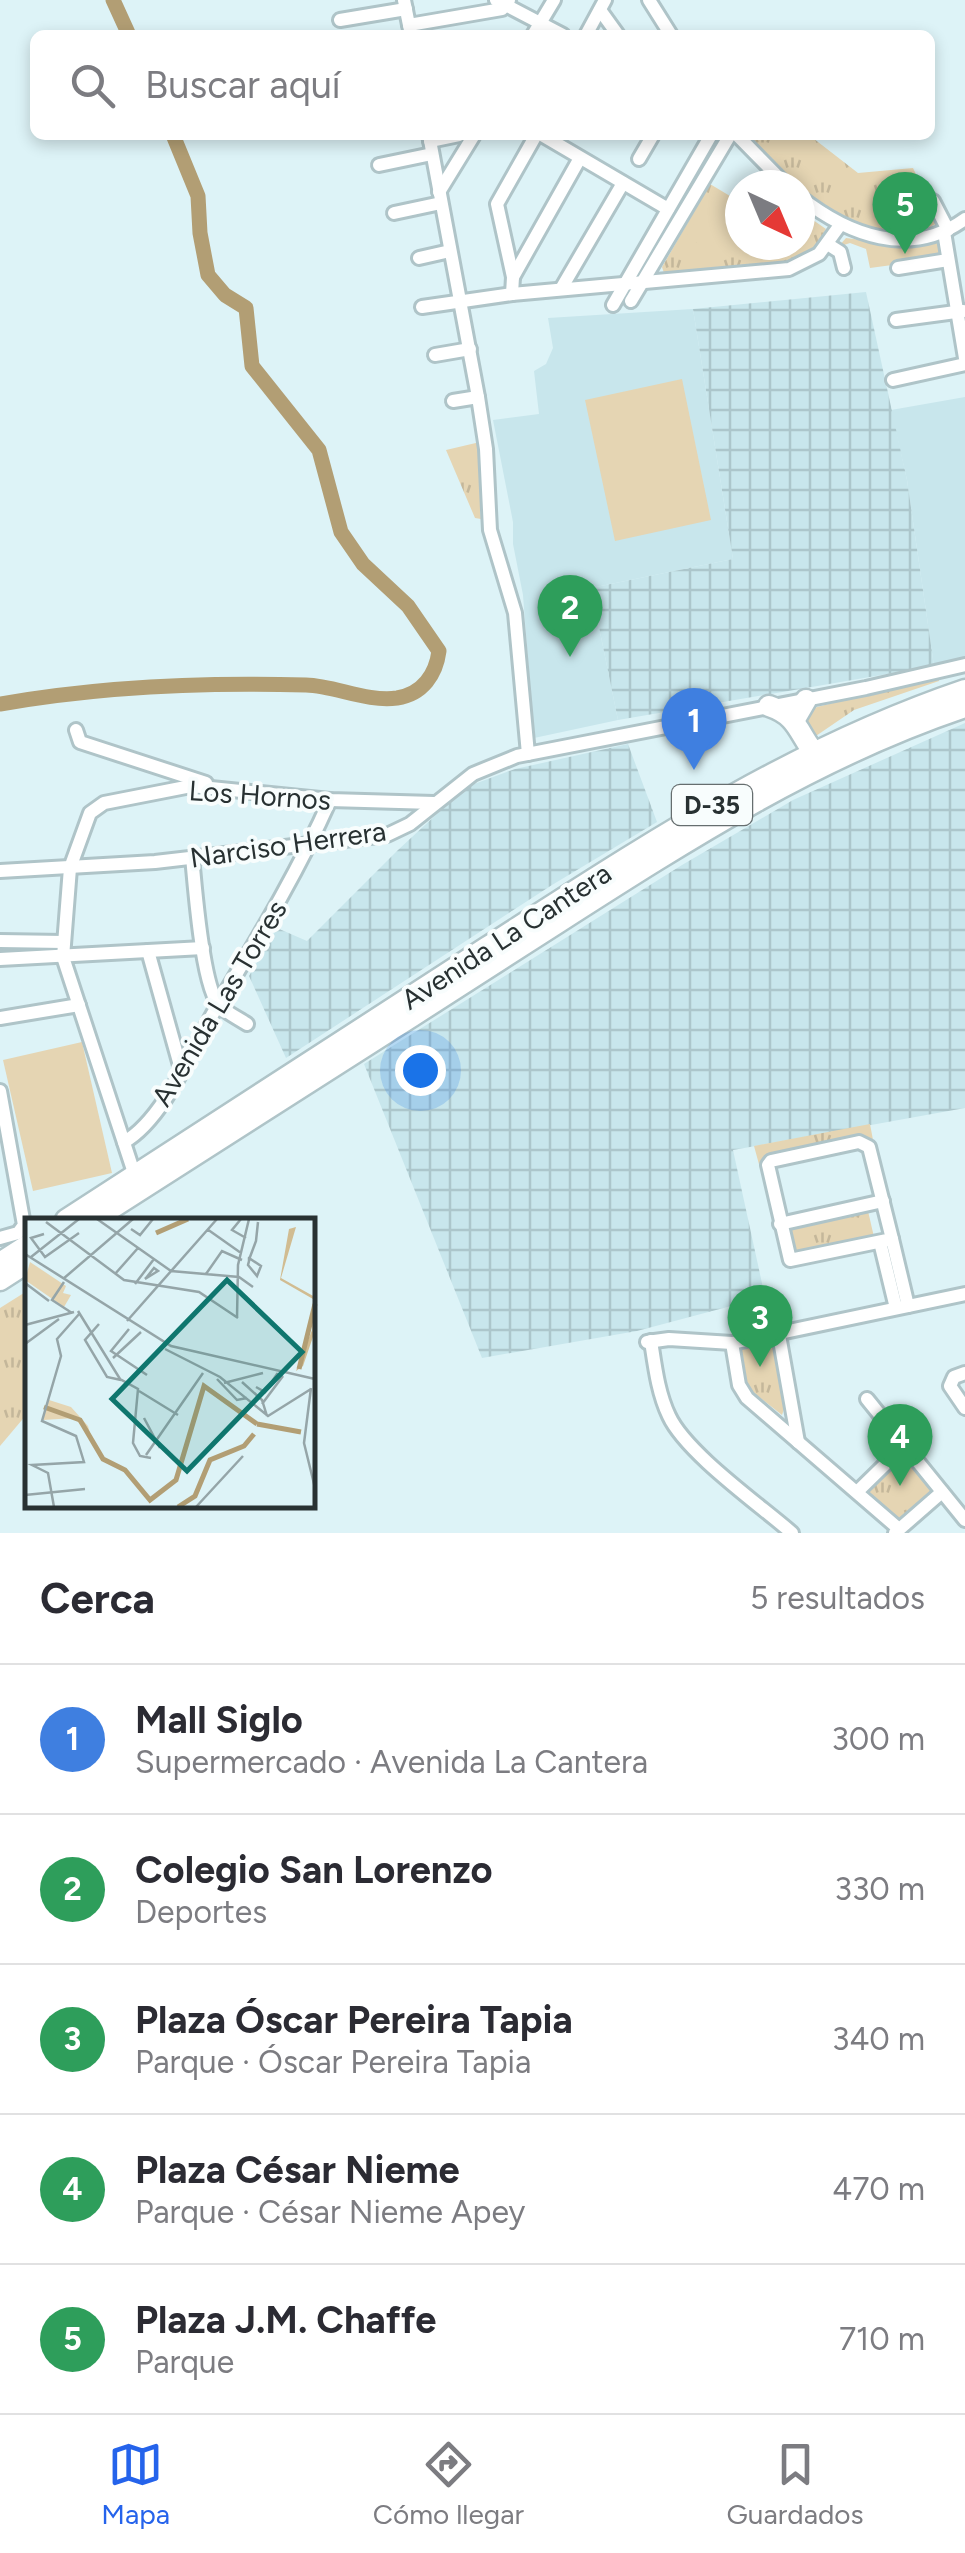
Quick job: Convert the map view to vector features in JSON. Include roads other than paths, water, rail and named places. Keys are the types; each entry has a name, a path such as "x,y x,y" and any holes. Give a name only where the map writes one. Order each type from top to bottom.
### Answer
{"highway":[{"name":"Avenida La Cantera","path":"96,1218 819,758 897,713 965,690"},
{"path":"795,719 806,700"},
{"path":"769,706 795,719 819,758"},
{"name":"Avenida La Cantera","path":"69,1218 670,830 819,758 965,707"},
{"path":"0,1263 25,1248"},
{"path":"0,1280 25,1264"}],"street":[{"path":"340,20 405,5 410,30 502,9 504,2 537,29 554,0"},
{"path":"649,0 668,30"},
{"path":"589,30 603,5"},
{"path":"603,5 616,30"},
{"path":"654,30 660,18"},
{"path":"394,213 440,198 471,140"},
{"path":"512,294 513,277 497,204 536,140"},
{"path":"548,140 668,209"},
{"path":"639,159 650,140"},
{"path":"613,304 708,140"},
{"path":"631,301 731,140"},
{"path":"739,140 770,170"},
{"path":"379,165 431,143 486,449 490,530 515,613 528,754"},
{"path":"513,277 580,158"},
{"path":"561,289 623,183"},
{"path":"893,380 965,361 961,311 948,260 946,231 933,201"},
{"path":"815,208 840,225 874,237 904,241 946,231 965,219"},
{"path":"422,307 512,294 789,269 808,262 829,245 840,225"},
{"path":"829,245 840,252 844,268"},
{"path":"419,258 450,251"},
{"path":"898,268 948,260"},
{"path":"896,320 961,311"},
{"path":"436,355 470,350"},
{"path":"453,401 478,397"},
{"name":"Narciso Herrera","path":"0,872 192,857 388,835 410,824 473,774 528,754 965,665"},
{"path":"76,730 80,742 213,786"},
{"name":"Los Hornos","path":"64,950 70,868 86,818 104,803 192,786 213,786 330,800 434,803"},
{"name":"Avenida Las Torres","path":"124,1142 146,1125 181,1070 269,922 330,800"},
{"path":"192,857 213,995 218,1005 246,1024"},
{"path":"0,941 64,950 203,948"},
{"path":"64,950 135,1176"},
{"path":"0,959 64,950"},
{"path":"148,951 181,1070"},
{"path":"0,1018 79,1005"},
{"path":"0,1091 24,1225 18,1232 0,1238"},
{"path":"886,1241 792,1261 788,1258 768,1169 771,1162 862,1142 869,1147 902,1307"},
{"path":"780,1224 883,1201"},
{"path":"792,1533 688,1442 670,1420 649,1342 669,1339 732,1343 965,1294"},
{"path":"778,1335 798,1442"},
{"path":"732,1343 741,1390 858,1491 897,1531 942,1492"},
{"path":"965,1373 954,1377 950,1386 965,1408"},
{"path":"867,1399 965,1520"},
{"path":"776,1423 786,1422 793,1415"},
{"path":"858,1491 904,1446"}],"waterway":[{"path":"113,0 127,30"},
{"path":"0,704 114,689 229,684 306,685 374,698 397,698 421,687 437,659 439,651 408,606 363,564 341,532 319,450 252,366 246,308 225,295 208,275 198,196 175,140"}],"place":[{"name":"Plaza J.M. Chaffe","path":"905,254"},
{"name":"Colegio San Lorenzo","path":"570,657"},
{"name":"Mall Siglo","path":"694,770"},
{"name":"Plaza Óscar Pereira Tapia","path":"760,1367"},
{"name":"Plaza César Nieme","path":"900,1486"}]}
